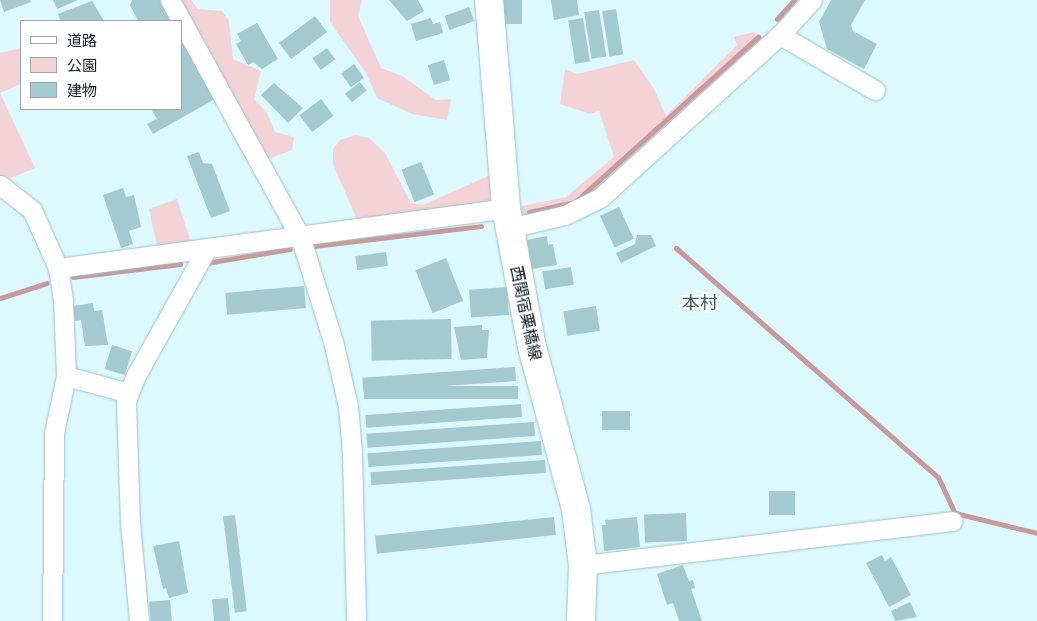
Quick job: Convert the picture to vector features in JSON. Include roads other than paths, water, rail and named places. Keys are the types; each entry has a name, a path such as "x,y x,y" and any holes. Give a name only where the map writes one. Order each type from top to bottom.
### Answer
{"main road":[{"name":"西関宿栗橋線","path":"489,0 507,218 532,347 571,482 583,564 581,621"}],"street":[{"path":"170,0 181,20"},
{"path":"58,268 300,236 507,218 565,216 600,198 780,35 812,0"},
{"path":"182,22 300,236 333,341 348,406 356,621"},
{"path":"780,35 875,90"},
{"path":"0,185 32,210 58,268 66,376 54,433 52,621"},
{"path":"139,621 130,523 129,393 207,248"},
{"path":"66,376 129,393"},
{"path":"583,564 952,521"}],"waterway":[{"path":"777,19 794,0"},
{"path":"577,200 758,37"},
{"path":"529,212 570,203"},
{"path":"314,246 481,226"},
{"path":"676,248 938,477 955,513 1037,533"},
{"path":"206,263 290,249"},
{"path":"73,277 180,264"},
{"path":"0,298 47,283"}],"district":[{"name":"本村","path":"700,302"}]}
